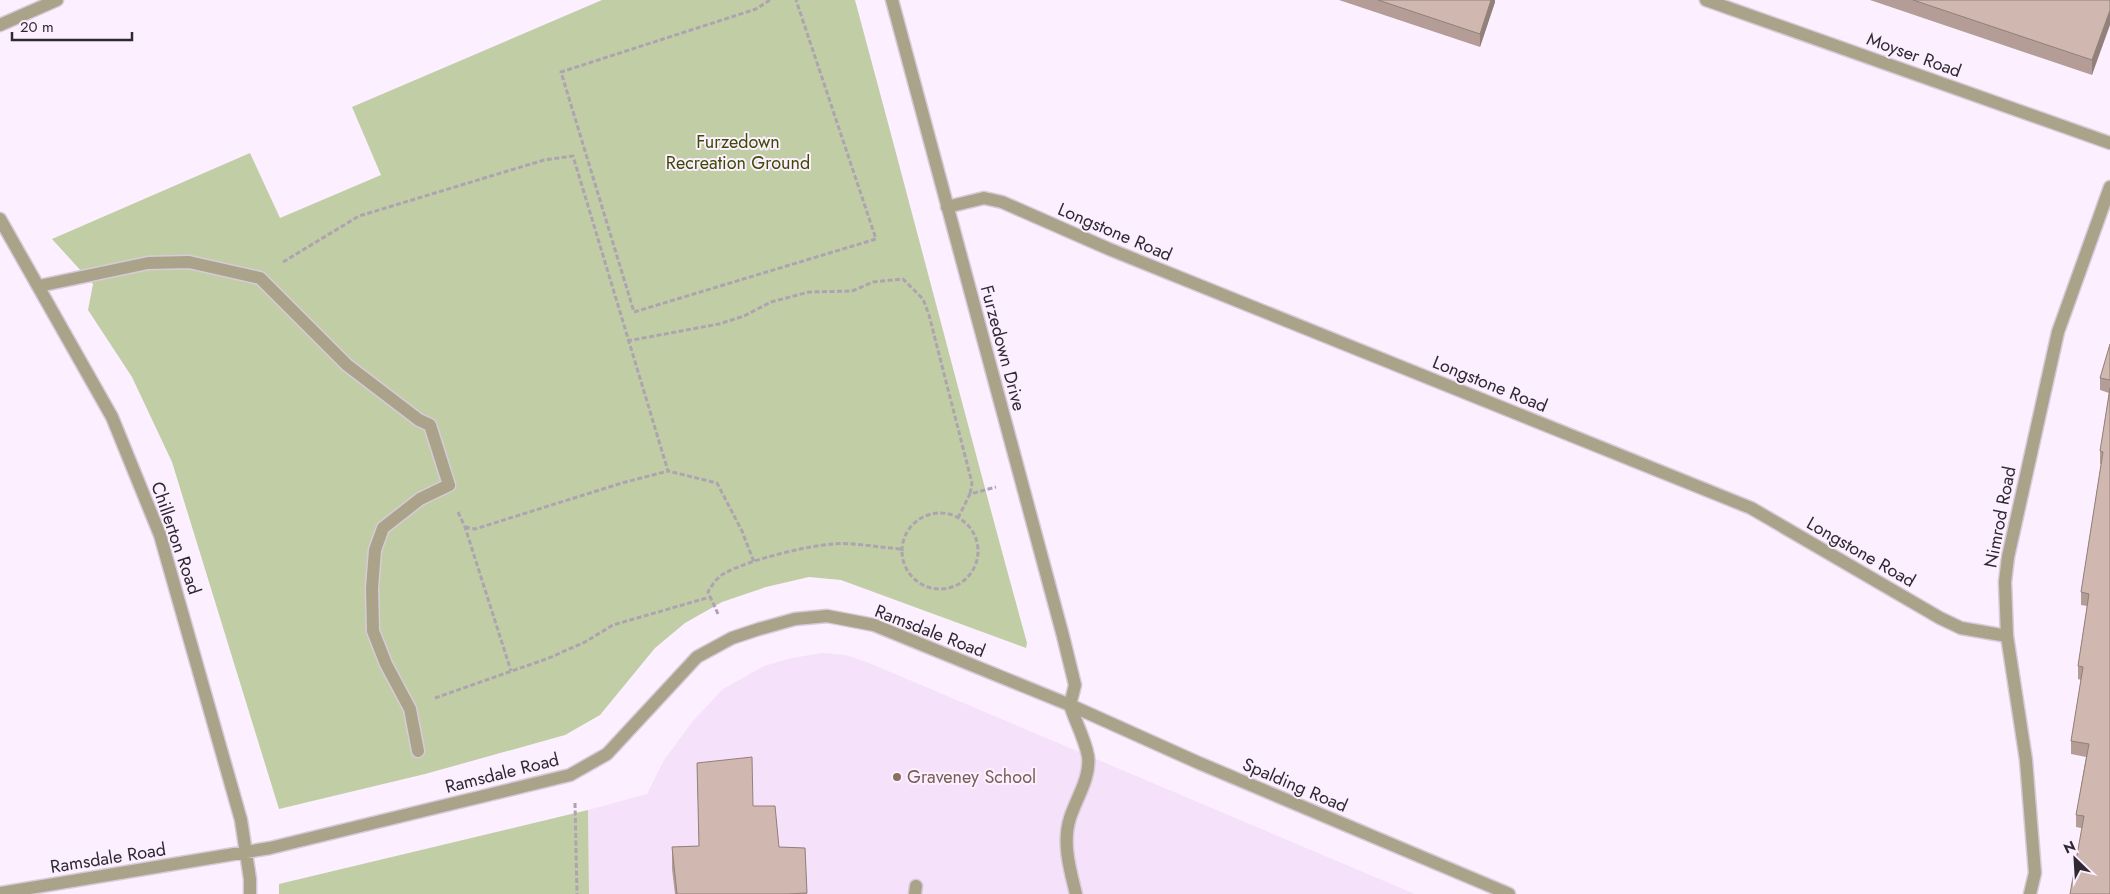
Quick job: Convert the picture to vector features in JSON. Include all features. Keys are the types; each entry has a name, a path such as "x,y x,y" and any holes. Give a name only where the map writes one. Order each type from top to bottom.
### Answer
{"street":[{"path":"0,25 57,0"},
{"name":"Furzedown Drive","path":"892,0 1075,685 1070,705"},
{"name":"Moyser Road","path":"1706,0 2110,143"},
{"name":"Nimrod Road","path":"2030,894 2034,873 2026,760 2007,636 2005,582 2008,557 2058,332 2110,187"},
{"name":"Longstone Road","path":"947,207 984,198 1002,202 1118,253 1751,508 1940,618 1961,628 2007,636"},
{"name":"Chillerton Road","path":"0,219 112,417 160,535 242,820 247,852 250,894"},
{"path":"39,286 148,263 189,262 260,278 347,365 419,420 430,425 449,485 420,499 383,528 375,550 372,588 373,631 386,664 410,709 418,751"},
{"name":"Ramsdale Road","path":"0,893 247,852 570,775 606,754 698,657 732,638 795,619 828,616 874,624 1070,705"},
{"path":"1070,705 1088,756 1088,768 1069,820 1067,858 1076,894"},
{"name":"Spalding Road","path":"1070,705 1208,767 1508,894"}],"path":[{"path":"770,0 756,9 561,72 634,312 876,238 796,0"},
{"path":"260,278 359,216 544,160 573,156 627,341 668,471"},
{"path":"627,341 719,324 744,316 771,302 809,292 852,291 873,282 903,279 923,299 929,315 972,483 970,494 958,518"},
{"path":"465,527 475,529 622,483 668,471 717,483 742,531 754,562"},
{"path":"970,494 1021,482"},
{"path":"449,485 465,527 511,671"},
{"path":"941,512 964,521 972,530 977,542 978,554 975,566 968,576 958,584 947,588 934,588 922,584 912,577 904,566 902,549 908,529 917,520 928,514 941,512"},
{"path":"732,638 708,592 713,582 724,573 754,562 804,549 834,544 902,549"},
{"path":"410,709 447,692 549,658 585,642 613,625 710,596"},
{"path":"570,775 575,807 577,894"}],"shaded area":[{"name":"Graveney School","path":"822,653 846,655 869,663 1415,894 589,894 588,810 647,794 664,760 693,721 723,689 764,666 792,658"}],"green space":[{"name":"Furzedown Recreation Ground","path":"602,0 855,0 1027,643 1026,648 841,580 809,577 766,587 722,602 685,623 655,648 600,715 565,735 425,774 279,809 172,462 132,377 88,310 93,284 52,239 250,153 280,218 381,175 352,107"},
{"path":"588,810 589,894 279,894 279,884"}],"building":[{"path":"1378,0 1491,0 1480,34"},
{"path":"1913,0 2110,0 2110,10 2092,60"},
{"path":"2110,344 2110,380 2100,378"},
{"path":"2110,388 2110,894 2070,894 2084,816 2076,815 2089,744 2071,741 2083,667 2078,666 2089,594 2081,592 2103,452 2100,451"},
{"path":"752,757 753,806 775,806 779,847 805,848 807,893 677,894 672,847 699,846 697,763"}],"place":[{"name":"Graveney School","path":"897,777"}]}
